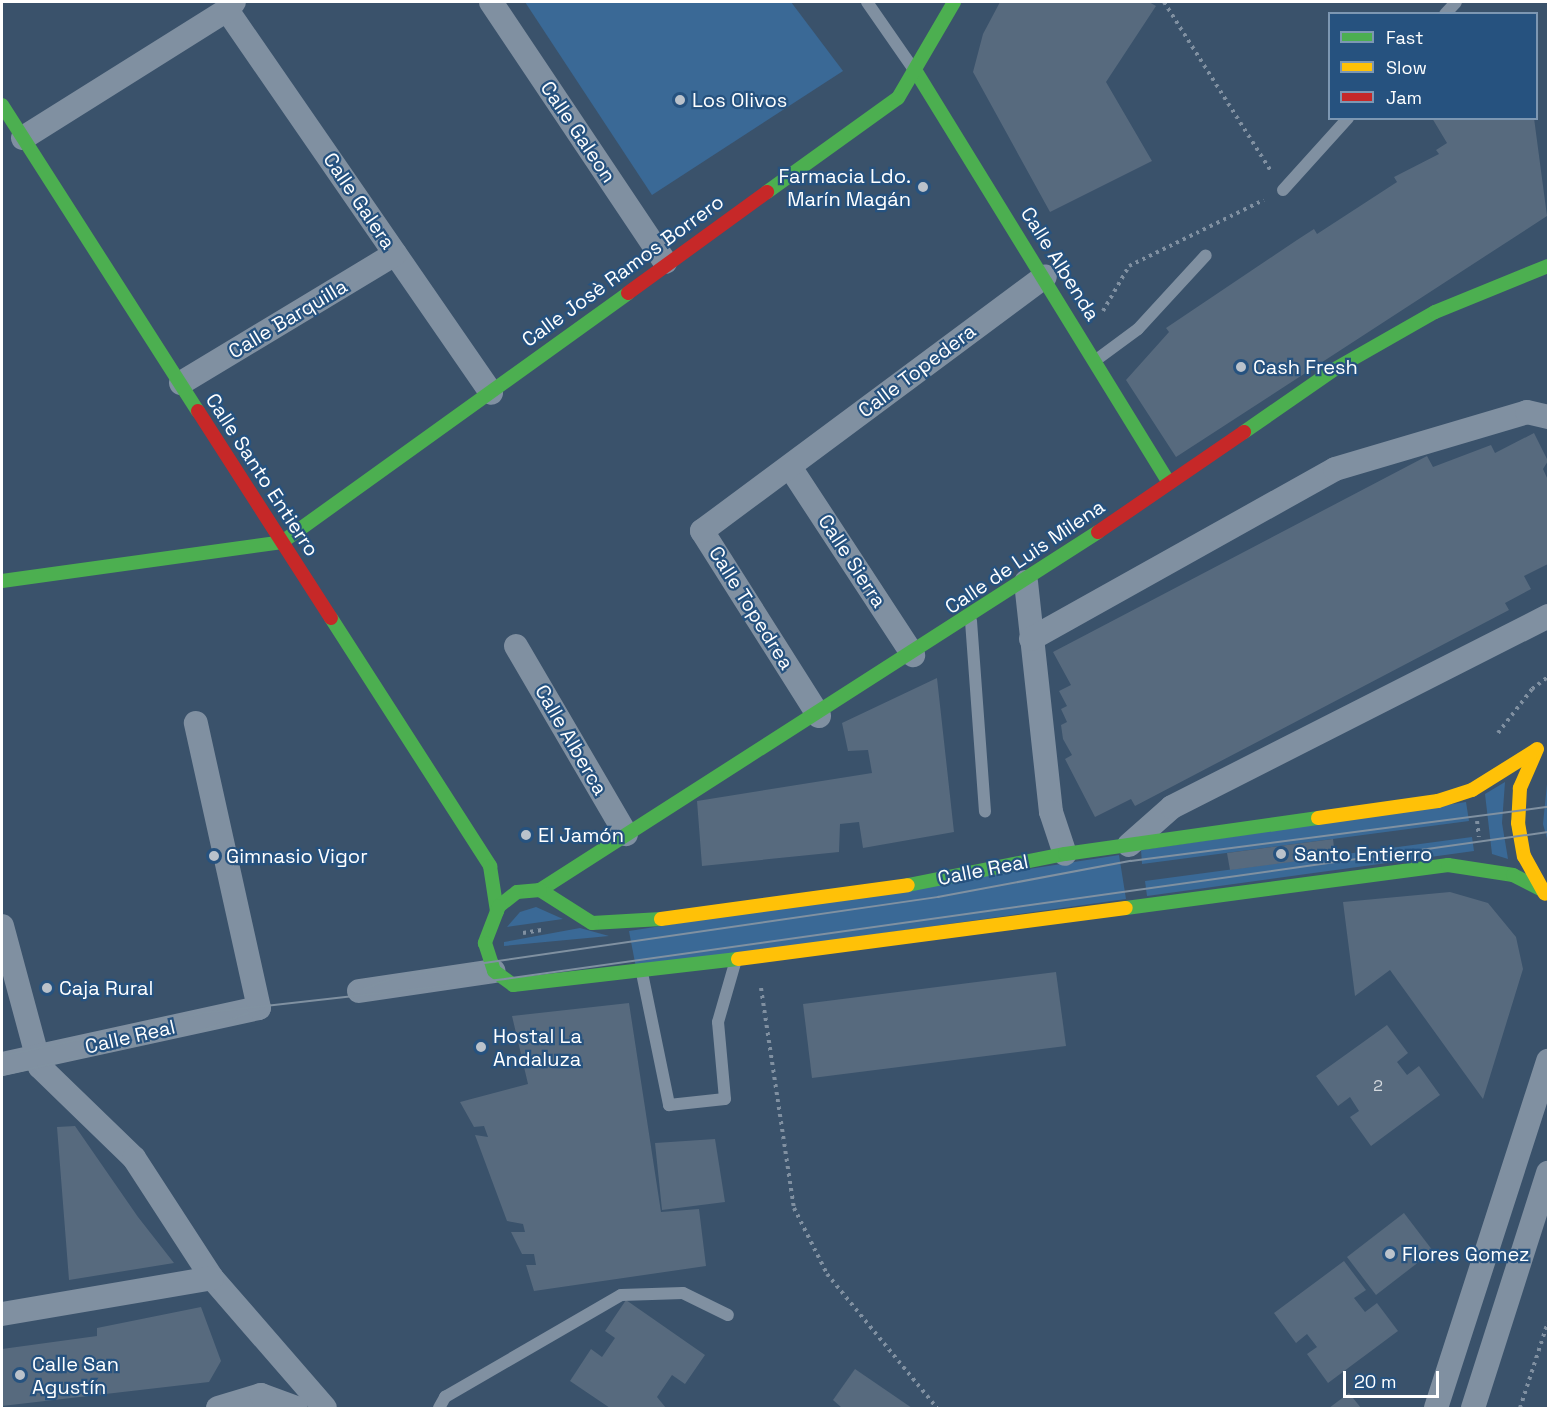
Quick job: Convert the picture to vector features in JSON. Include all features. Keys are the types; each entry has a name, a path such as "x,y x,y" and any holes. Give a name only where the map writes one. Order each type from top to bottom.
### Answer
{"street":[{"name":"Calle Galeon","path":"491,2 665,262"},
{"name":"Calle Josè Ramos Borrero","path":"282,542 491,393 665,262 898,98 954,2"},
{"name":"Calle Galera","path":"23,138 231,6 395,254 491,393"},
{"name":"Calle Albenda","path":"915,70 1045,276 1168,482"},
{"name":"Calle Santo Entierro","path":"2,105 490,866"},
{"name":"Calle Barquilla","path":"181,383 395,254"},
{"path":"1543,266 1548,255"},
{"name":"Calle de Luis Milena","path":"534,890 819,716 971,618 1335,369 1435,312 1543,266"},
{"name":"Calle Topedera","path":"790,467 1045,276"},
{"path":"1031,639 1335,469 1527,412 1548,417"},
{"name":"Calle Sierra","path":"790,467 914,655"},
{"name":"Calle Topedrea","path":"790,467 702,531 819,716"},
{"path":"2,580 282,542"},
{"path":"1026,582 1051,812 1065,854"},
{"path":"1129,845 1172,807 1548,616"},
{"name":"Calle Alberca","path":"516,646 626,834"},
{"name":"Calle Real","path":"2,1064 259,1008 196,723"},
{"path":"1545,894 1524,856 1518,823 1520,788 1536,750 1548,733"},
{"name":"Calle Real","path":"490,866 534,890 563,902 592,923 619,924 861,894 1065,854 1438,801 1472,790 1536,750"},
{"path":"563,902 582,859"},
{"path":"490,866 497,912"},
{"path":"534,890 508,896 497,912 485,943 494,971 513,985 536,986 1448,866 1513,874 1545,894"},
{"path":"2,926 35,1058 134,1158 212,1278 325,1408"},
{"path":"359,991 494,971"},
{"path":"1436,1408 1548,1061"},
{"path":"1473,1408 1548,1173"},
{"path":"2,1314 212,1278"},
{"path":"218,1408 261,1395 296,1408"}],"lane":[{"path":"867,2 915,70"},
{"path":"1283,190 1346,120"},
{"path":"1096,360 1138,329 1206,255"},
{"path":"971,618 985,811"},
{"path":"642,972 669,1105 725,1099 718,1022 737,959"},
{"path":"439,1408 445,1396 621,1295 683,1293 728,1315"}],"path":[{"path":"1085,342 1129,266 1283,190 1164,2"},
{"path":"756,956 794,1208 827,1274 937,1408"},
{"path":"1520,1408 1548,1322"}],"shaded area":[{"name":"Los Olivos","path":"525,2 791,2 843,71 652,195"},
{"path":"1548,774 1548,842 1543,824"},
{"path":"1505,782 1502,823 1508,859 1492,854 1485,794"},
{"path":"1466,802 1469,821 1142,864 1141,850"},
{"path":"1472,837 1474,851 1147,896 1145,881"},
{"path":"1119,855 1126,899 636,968 629,931"},
{"path":"536,907 563,919 507,927 520,912"},
{"path":"580,928 609,936 504,946 504,942"}],"building":[{"path":"1000,2 1149,2 1156,6 1106,82 1152,161 1050,212 973,72 983,34"},
{"path":"1433,120 1534,120 1547,216 1176,457 1126,380 1169,332 1166,328 1314,229 1317,234 1397,182 1394,177 1439,154 1436,150 1447,143"},
{"path":"1534,433 1548,461 1543,469 1548,480 1548,564 1524,576 1531,589 1505,603 1509,610 1135,806 1131,799 1095,817 1065,759 1072,755 1063,739 1061,725 1067,722 1061,709 1067,706 1059,691 1071,685 1053,652 1427,456 1433,467 1491,445 1495,453"},
{"path":"937,678 954,832 863,848 859,822 840,824 839,852 702,866 697,801 872,773 868,750 848,751 842,723"},
{"path":"1333,839 1335,856 1230,870 1227,853"},
{"path":"1450,892 1488,903 1516,937 1523,969 1483,1099 1390,970 1355,996 1343,902"},
{"path":"1056,972 1066,1046 812,1078 803,1004"},
{"path":"629,1003 661,1212 699,1209 706,1266 534,1291 526,1265 536,1265 534,1254 522,1254 511,1232 525,1232 523,1224 507,1221 475,1135 488,1137 484,1126 474,1127 460,1102 528,1084 512,1016"},
{"path":"1387,1025 1408,1053 1397,1062 1407,1075 1419,1066 1440,1095 1371,1146 1350,1117 1359,1111 1350,1097 1338,1106 1316,1076"},
{"path":"75,1126 138,1217 174,1263 69,1280 57,1127"},
{"path":"715,1139 725,1202 662,1210 655,1143"},
{"name":"Flores Gomez","path":"1404,1213 1433,1251 1376,1295 1347,1257"},
{"path":"1344,1261 1366,1290 1354,1298 1365,1312 1377,1303 1398,1331 1328,1383 1307,1354 1317,1347 1307,1334 1296,1343 1274,1313"},
{"path":"626,1300 705,1355 685,1384 672,1375 657,1397 666,1408 610,1408 570,1381 591,1349 602,1357 615,1338 605,1331"},
{"path":"201,1307 221,1361 209,1382 2,1406 2,1349 97,1336 97,1328"},
{"path":"855,1369 912,1408 842,1408 833,1400"},
{"path":"1349,1393 1361,1408 1329,1408"}],"tram line":[{"path":"364,989 402,975 938,897 1131,861 1548,807"},
{"path":"2,1056 202,1013 505,979 1548,832"},
{"path":"2,1075 207,1029 248,1013"}],"traffic: fast":[{"path":"767,192 898,98 954,2"},
{"path":"915,70 1168,482"},
{"path":"2,105 198,411"},
{"path":"1244,432 1335,369 1435,312 1548,266"},
{"path":"2,581 282,542 628,293"},
{"path":"540,890 1098,532"},
{"path":"331,618 490,866 497,911"},
{"path":"908,885 1065,854 1318,818"},
{"path":"1126,908 1448,865 1513,875 1542,890"},
{"path":"661,919 592,923 540,890 517,892 499,906 485,943 494,971 513,985 738,959"}],"traffic: slow":[{"path":"1537,749 1520,788 1518,823 1524,856 1545,894"},
{"path":"1318,818 1438,801 1472,790 1536,750"},
{"path":"661,919 908,885"},
{"path":"738,959 1126,908"}],"traffic: jam":[{"path":"628,293 767,192"},
{"path":"198,411 331,618"},
{"path":"1098,532 1244,432"}],"place":[{"name":"Los Olivos","path":"680,100"},
{"name":"Farmacia Ldo. Marín Magán","path":"923,187"},
{"name":"Cash Fresh","path":"1241,367"},
{"name":"El Jamón","path":"526,835"},
{"name":"Santo Entierro","path":"1281,854"},
{"name":"Gimnasio Vigor","path":"214,856"},
{"name":"Caja Rural","path":"47,988"},
{"name":"Hostal La Andaluza","path":"481,1047"},
{"name":"Flores Gomez","path":"1390,1254"},
{"name":"Calle San Agustín","path":"20,1375"}]}
